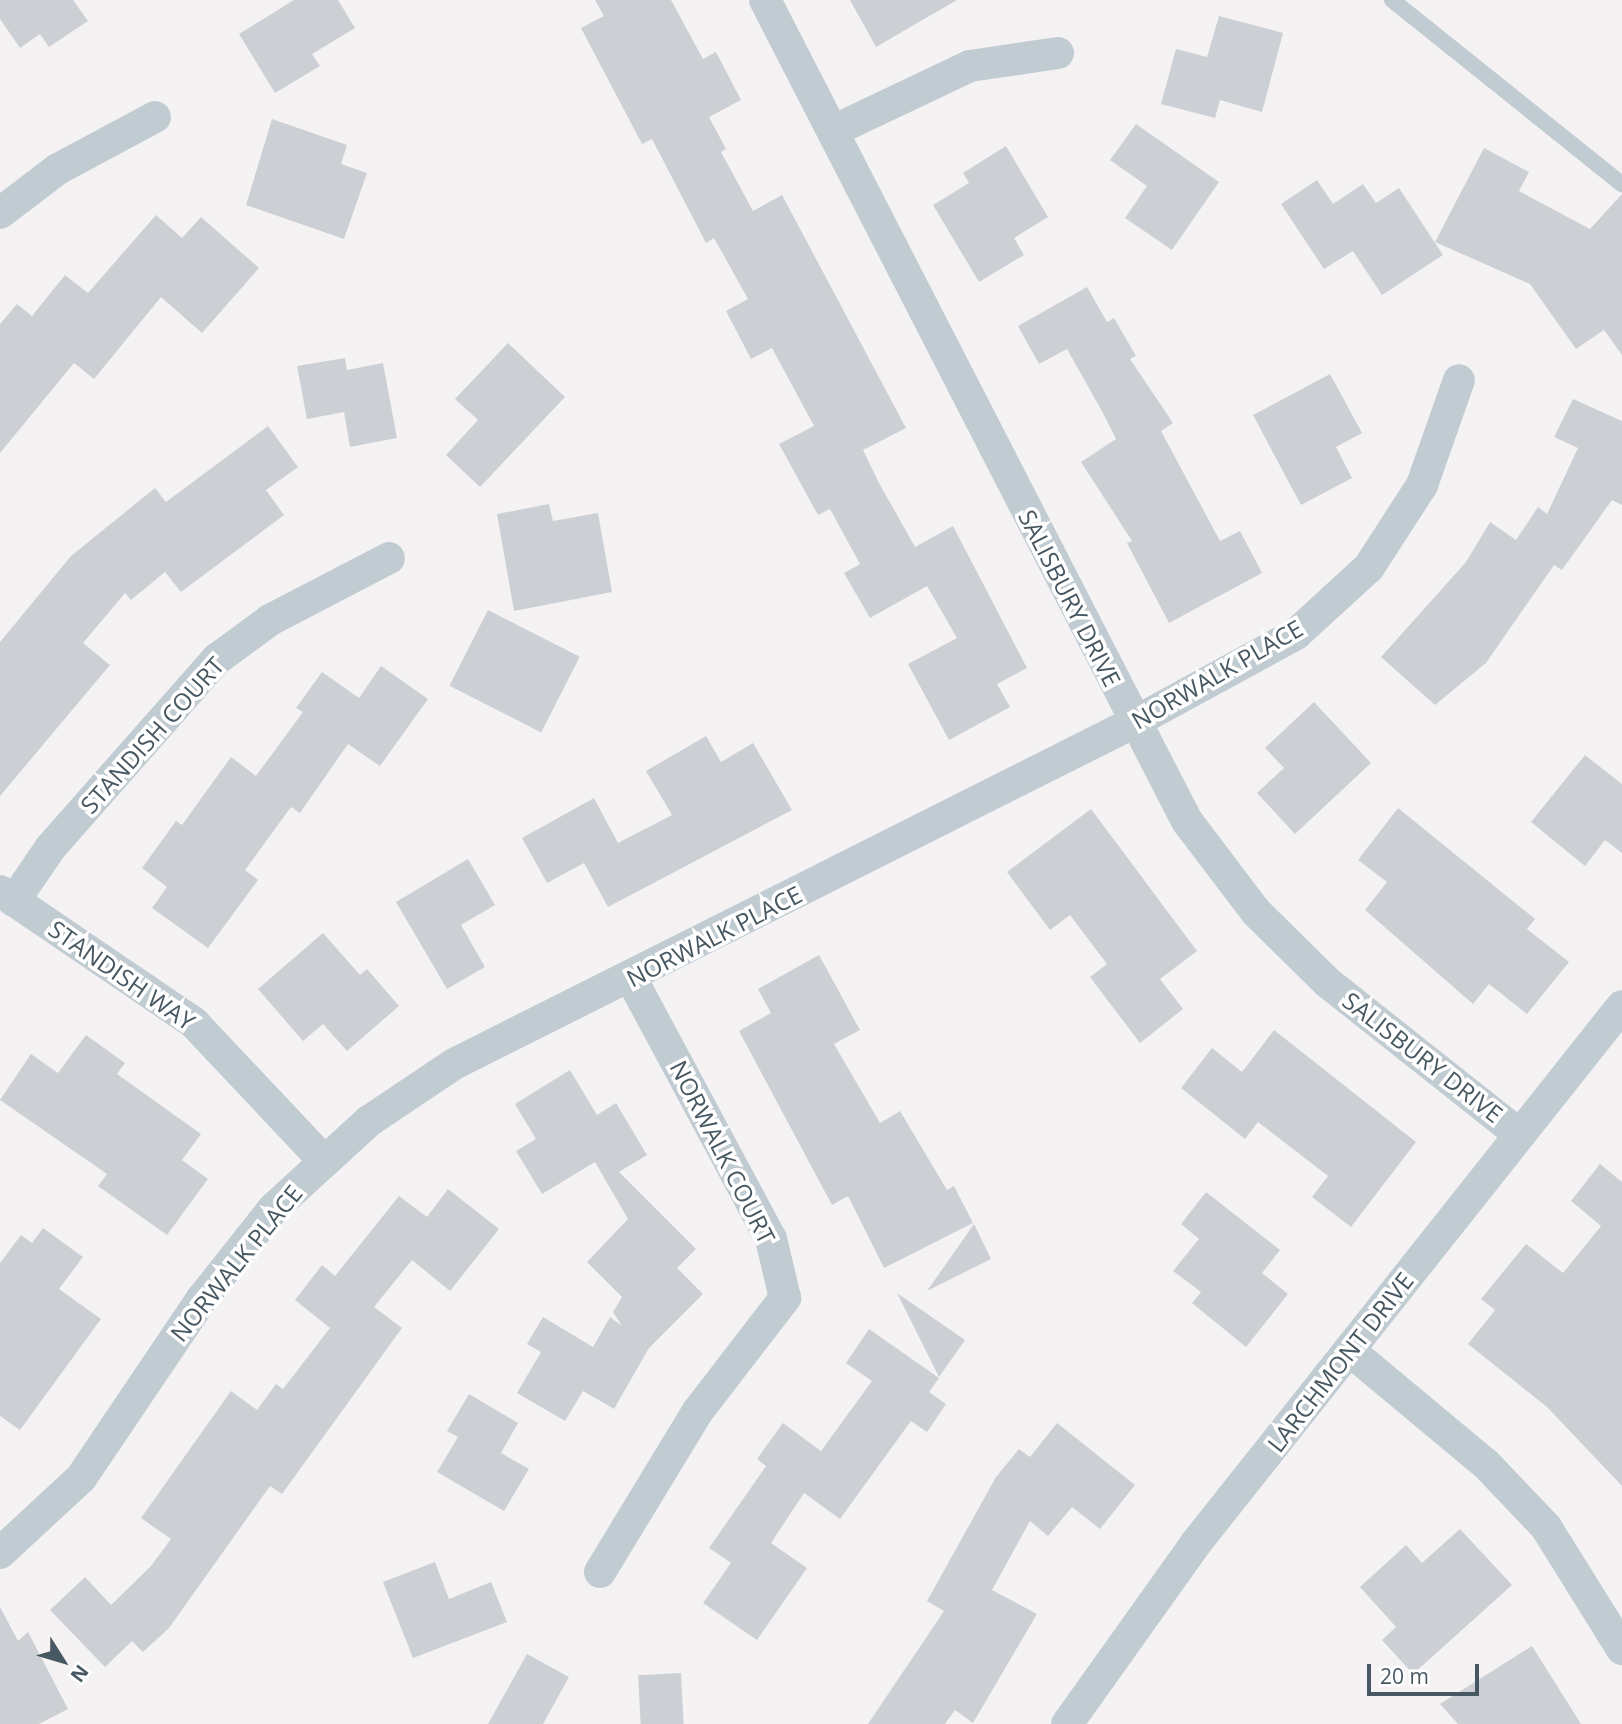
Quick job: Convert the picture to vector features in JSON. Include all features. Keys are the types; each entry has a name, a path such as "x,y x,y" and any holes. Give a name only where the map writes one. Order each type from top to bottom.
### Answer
{"street":[{"name":"SALISBURY DRIVE","path":"765,0 1133,723 1186,821 1256,912 1327,982 1520,1135"},
{"path":"833,131 970,66 1059,53"},
{"path":"0,213 58,169 155,117"},
{"name":"NORWALK PLACE","path":"0,1553 81,1478 201,1300 274,1208 323,1160 454,1064 631,978 1133,723 1296,634 1369,567 1422,485 1459,380"},
{"name":"STANDISH COURT","path":"7,896 217,659 270,620 389,558"},
{"name":"STANDISH WAY","path":"7,896 194,1023 323,1160"},
{"name":"NORWALK COURT","path":"600,1572 698,1411 785,1298 771,1240 631,978"},
{"name":"LARCHMONT DRIVE","path":"1067,1724 1128,1633 1622,1006"},
{"path":"1349,1350 1486,1464 1546,1527 1622,1649"}],"lane":[{"path":"1392,0 1622,184"}],"building":[{"path":"0,0 73,0 88,21 49,47 40,34 20,48 0,19"},
{"path":"294,0 338,0 355,28 312,54 320,66 275,93 239,34"},
{"path":"595,0 671,0 703,59 716,52 741,100 709,117 726,149 721,152 753,211 782,195 906,428 863,450 879,483 915,547 953,526 1027,668 997,684 1010,707 949,740 908,664 957,638 927,586 870,618 844,573 860,564 830,509 818,515 779,444 814,426 772,348 751,359 726,311 748,299 714,238 706,243 652,139 642,144 581,28 604,16"},
{"path":"850,0 957,0 876,47"},
{"path":"1219,16 1283,33 1262,112 1220,100 1215,118 1161,104 1176,49 1207,57"},
{"path":"272,119 347,145 341,164 367,173 344,239 246,205"},
{"path":"1136,124 1219,182 1172,250 1125,218 1147,186 1110,160"},
{"path":"1006,146 1048,217 1014,238 1024,255 979,282 933,205 969,183 963,173"},
{"path":"1484,148 1529,172 1519,191 1590,229 1622,194 1622,355 1604,330 1576,349 1530,284 1435,242"},
{"path":"1317,180 1333,204 1363,184 1376,203 1399,188 1443,255 1382,295 1353,251 1324,269 1281,204"},
{"path":"156,215 182,238 201,217 259,268 202,333 161,297 94,379 74,363 0,453 0,324 17,304 32,316 65,275 88,293"},
{"path":"1087,287 1107,322 1114,318 1136,356 1130,359 1173,423 1161,431 1220,541 1240,531 1262,573 1169,623 1127,543 1132,541 1081,462 1116,439 1103,413 1067,349 1039,364 1018,326"},
{"path":"508,343 565,397 480,487 446,455 478,420 455,399"},
{"path":"345,358 347,370 383,363 397,438 350,447 344,412 307,419 297,366"},
{"path":"1330,374 1362,433 1336,447 1352,478 1301,505 1253,415"},
{"path":"1573,399 1622,421 1622,505 1612,500 1562,570 1554,565 1486,663 1435,705 1381,657 1466,562 1490,522 1516,540 1538,507 1547,514 1578,448 1554,437"},
{"path":"268,426 298,467 266,490 284,515 181,592 165,572 131,600 125,593 83,643 110,665 0,796 0,642 71,556 155,488 166,502"},
{"path":"549,504 553,521 598,513 612,592 514,611 497,514"},
{"path":"488,610 580,657 541,732 449,686"},
{"path":"381,666 428,699 380,766 348,744 300,813 291,807 245,870 258,880 208,948 152,908 167,887 142,868 176,821 182,825 231,757 256,776 303,712 296,708 322,672 359,698"},
{"path":"1314,702 1371,763 1295,834 1257,793 1284,768 1265,748"},
{"path":"706,736 721,762 753,743 792,810 608,907 584,863 547,883 522,838 594,798 618,843 672,815 646,771"},
{"path":"1585,755 1622,784 1622,853 1605,840 1585,866 1531,822"},
{"path":"1398,808 1535,919 1527,929 1569,962 1527,1014 1489,984 1473,1004 1365,910 1387,882 1358,860"},
{"path":"1091,809 1197,951 1160,979 1183,1009 1140,1043 1090,977 1107,964 1070,915 1050,930 1007,872"},
{"path":"468,859 495,905 461,925 485,967 447,989 396,902"},
{"path":"323,933 360,975 367,969 399,1006 347,1051 323,1024 303,1041 258,989"},
{"path":"819,955 860,1030 834,1044 880,1123 900,1111 947,1190 954,1186 973,1223 884,1268 848,1196 832,1205 739,1031 771,1013 758,989"},
{"path":"1274,1030 1416,1142 1351,1227 1312,1197 1328,1176 1258,1122 1245,1139 1181,1088 1212,1048 1242,1072"},
{"path":"86,1035 125,1063 117,1074 201,1134 182,1160 208,1179 167,1235 98,1186 107,1174 0,1100 31,1054 58,1073"},
{"path":"570,1070 597,1115 616,1103 647,1155 619,1172 696,1249 677,1268 703,1294 649,1348 614,1409 583,1391 565,1421 517,1393 541,1352 527,1344 543,1317 593,1347 610,1317 622,1326 613,1312 622,1297 587,1262 628,1219 595,1162 542,1194 516,1151 536,1139 515,1104"},
{"path":"1600,1164 1622,1182 1622,1486 1547,1407 1468,1344 1495,1310 1481,1299 1526,1244 1563,1273 1601,1226 1571,1201"},
{"path":"448,1189 499,1229 450,1291 412,1260 374,1307 402,1328 282,1494 270,1486 169,1628 143,1652 132,1641 105,1667 50,1610 85,1577 111,1605 151,1566 171,1539 141,1518 231,1391 257,1410 276,1384 283,1389 330,1328 295,1300 322,1265 335,1276 399,1196 427,1217"},
{"path":"1206,1192 1280,1250 1262,1273 1288,1294 1246,1347 1192,1303 1201,1292 1173,1271 1199,1239 1181,1224"},
{"path":"974,1224 991,1259 927,1291"},
{"path":"43,1228 83,1257 59,1289 101,1319 20,1430 0,1416 0,1263 21,1235 32,1243"},
{"path":"897,1293 965,1340 939,1377"},
{"path":"869,1329 939,1378 929,1392 946,1404 927,1432 911,1421 840,1519 804,1493 771,1543 807,1568 757,1640 703,1603 731,1563 709,1548 766,1466 757,1459 783,1423 821,1451 872,1381 846,1363"},
{"path":"469,1394 518,1423 501,1453 529,1469 504,1511 437,1472 458,1437 447,1431"},
{"path":"1057,1423 1135,1485 1100,1529 1072,1507 1048,1536 1030,1521 992,1590 1037,1614 973,1723 955,1710 945,1724 868,1724 944,1611 927,1601 996,1477 1019,1449 1030,1457"},
{"path":"1460,1529 1512,1585 1413,1674 1382,1640 1396,1627 1360,1587 1406,1545 1422,1563"},
{"path":"435,1562 449,1599 491,1582 507,1622 413,1658 383,1582"},
{"path":"0,1607 18,1641 28,1632 68,1709 39,1724 0,1724"},
{"path":"1532,1646 1581,1724 1458,1724 1440,1704"},
{"path":"527,1654 569,1677 543,1724 488,1724"},
{"path":"681,1673 684,1724 641,1724 638,1675"}]}
